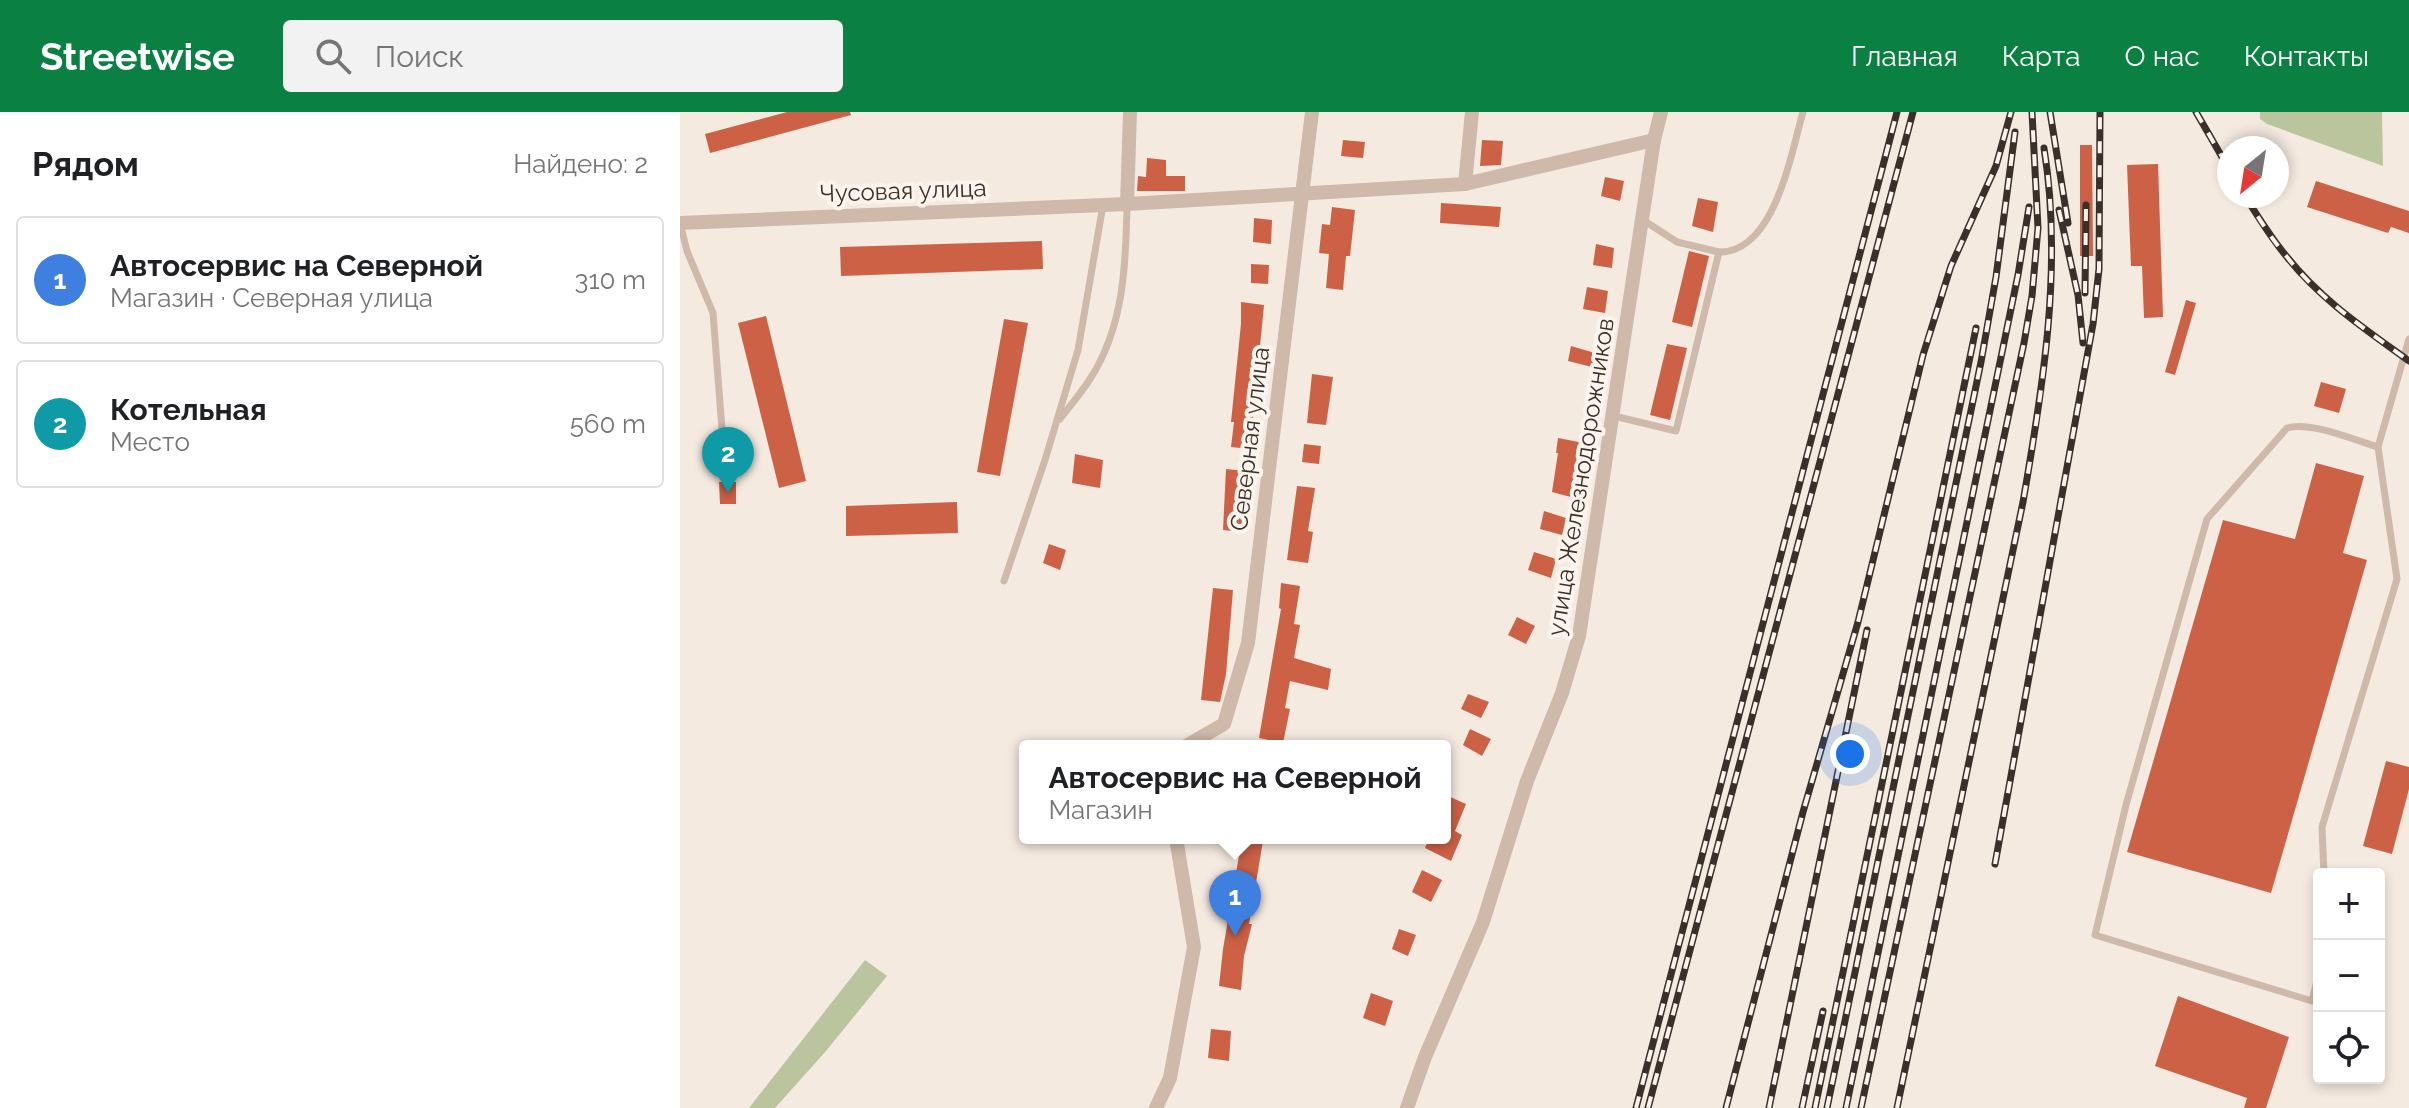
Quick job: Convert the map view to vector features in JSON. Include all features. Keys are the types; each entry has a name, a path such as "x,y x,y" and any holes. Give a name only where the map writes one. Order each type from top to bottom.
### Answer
{"street":[{"path":"1127,204 1130,112"},
{"name":"Северная улица","path":"1196,740 1224,724 1248,643 1312,112"},
{"path":"1465,184 1472,112"},
{"name":"улица Железнодорожников","path":"1407,1108 1425,1057 1483,922 1539,745 1572,663 1584,616 1654,140 1661,112"},
{"name":"Чусовая улица","path":"680,223 1127,204 1465,184 1654,140"},
{"path":"1156,1108 1170,1078 1194,947 1177,844"}],"lane":[{"path":"1643,220 1677,242 1719,252 1738,248 1766,222 1779,193 1803,112"},
{"path":"1056,424 1091,379 1109,344 1126,262 1127,204"},
{"path":"1004,581 1078,350 1103,205"},
{"path":"680,223 687,251 713,313 725,468"},
{"path":"1614,416 1676,431 1719,252"},
{"path":"2324,868 2322,827 2397,579 2378,447 2409,339"},
{"path":"2313,997 2312,1001 2095,935 2126,805 2207,519 2287,428 2296,425 2308,427 2378,447"}],"green space":[{"path":"2260,112 2382,112 2383,166 2267,124 2260,119"},
{"path":"865,960 887,976 775,1108 749,1108"}],"building":[{"path":"787,112 850,112 851,115 710,153 705,134"},
{"path":"1343,140 1365,142 1363,158 1341,156"},
{"path":"1482,140 1503,141 1501,165 1480,166"},
{"path":"2080,145 2092,145 2093,256 2080,256"},
{"path":"1147,158 1166,160 1166,176 1185,176 1185,191 1137,191 1138,176 1146,177"},
{"path":"2158,164 2163,317 2144,318 2142,266 2131,266 2127,165"},
{"path":"1605,177 1624,181 1620,201 1601,196"},
{"path":"2316,181 2409,211 2409,233 2391,227 2388,233 2307,207"},
{"path":"1698,198 1718,202 1713,232 1692,226"},
{"path":"1441,203 1501,207 1499,227 1440,223"},
{"path":"1332,207 1355,210 1343,290 1326,288 1329,254 1319,253 1322,224 1330,225"},
{"path":"1254,218 1272,220 1271,244 1253,242"},
{"path":"1042,241 1043,269 841,276 840,247"},
{"path":"1596,244 1614,248 1612,268 1593,265"},
{"path":"1689,251 1709,256 1692,327 1672,322"},
{"path":"1251,264 1269,265 1268,284 1251,283"},
{"path":"1587,287 1608,291 1605,313 1583,309"},
{"path":"2186,300 2196,303 2175,375 2165,372"},
{"path":"1241,302 1264,305 1250,449 1231,447"},
{"path":"766,316 806,481 779,488 738,323"},
{"path":"1004,319 1028,323 1000,476 977,472"},
{"path":"1667,344 1687,348 1670,420 1650,415"},
{"path":"1571,346 1595,353 1592,367 1568,361"},
{"path":"1312,374 1333,377 1326,425 1307,423"},
{"path":"2321,382 2346,389 2339,413 2314,406"},
{"path":"1558,438 1579,442 1571,497 1552,492"},
{"path":"1304,444 1321,446 1319,464 1302,462"},
{"path":"1075,454 1103,460 1100,488 1072,483"},
{"path":"2316,463 2364,476 2343,553 2367,560 2271,893 2127,852 2223,520 2295,539"},
{"path":"1226,469 1246,471 1241,532 1223,530"},
{"path":"719,482 736,482 736,504 720,504"},
{"path":"1297,486 1315,488 1308,531 1313,532 1308,563 1287,560"},
{"path":"957,502 958,533 846,536 846,506"},
{"path":"1544,511 1566,518 1562,535 1540,529"},
{"path":"1049,544 1066,550 1060,570 1043,563"},
{"path":"1534,552 1556,559 1551,578 1528,570"},
{"path":"1281,583 1300,586 1294,624 1300,625 1294,658 1331,669 1328,690 1290,681 1285,708 1290,709 1284,740 1269,740 1259,738"},
{"path":"1213,588 1233,590 1226,674 1220,702 1201,700"},
{"path":"1517,617 1535,626 1526,644 1508,635"},
{"path":"1468,694 1489,702 1481,718 1461,709"},
{"path":"1470,729 1491,739 1482,756 1463,745"},
{"path":"2386,761 2409,767 2409,789 2392,854 2363,846"},
{"path":"1451,797 1466,804 1455,831 1462,835 1451,861 1425,848 1427,844 1451,844"},
{"path":"1241,844 1262,844 1241,990 1219,986"},
{"path":"1422,870 1442,880 1431,902 1412,892"},
{"path":"1399,929 1416,935 1408,956 1392,949"},
{"path":"1371,993 1393,1001 1385,1026 1363,1018"},
{"path":"2178,996 2289,1037 2266,1108 2244,1108 2247,1098 2155,1066"},
{"path":"1211,1029 1231,1031 1229,1061 1208,1058"}],"railway":[{"path":"1636,1108 1897,112"},
{"path":"1648,1108 1913,112"},
{"path":"1726,1108 1803,812 1858,622 1923,355 1951,266 1996,166 2011,112"},
{"path":"1861,1108 2024,343 2038,228 2032,112"},
{"path":"2050,112 2068,223"},
{"path":"1995,864 2093,324 2099,269 2100,112"},
{"path":"2196,112 2217,148"},
{"path":"1827,1108 1981,362 1996,277 2015,132"},
{"path":"1897,1108 2023,502 2037,415 2051,281 2052,236 2044,148"},
{"path":"2085,293 2086,205"},
{"path":"1846,1108 2018,275 2029,207"},
{"path":"2253,208 2281,250 2314,287 2409,361"},
{"path":"2059,210 2078,295 2083,343"},
{"path":"1815,1108 1976,328"},
{"path":"1769,1108 1867,630"},
{"path":"1802,1108 1823,1011"}],"place":[{"name":"Котельная","path":"728,493"},
{"name":"Автосервис на Северной","path":"1235,936"}]}
